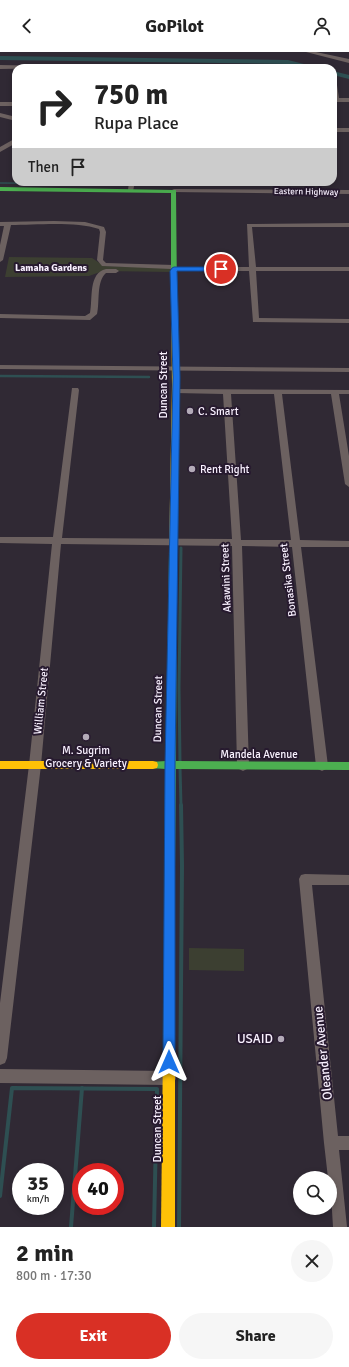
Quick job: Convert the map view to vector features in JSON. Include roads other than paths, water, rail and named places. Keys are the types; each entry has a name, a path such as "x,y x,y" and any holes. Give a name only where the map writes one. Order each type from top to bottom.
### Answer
{"street":[{"path":"310,52 325,54 349,61"},
{"path":"0,67 12,67"},
{"path":"337,100 349,100"},
{"path":"0,104 12,104"},
{"path":"0,115 12,118"},
{"path":"337,130 349,130"},
{"path":"2,149 12,143"},
{"path":"2,149 12,148"},
{"name":"Eastern Highway","path":"0,189 132,186 174,191 349,192"},
{"name":"Duncan Street","path":"168,1227 173,543 176,388 174,191"},
{"path":"0,224 83,224 99,226 102,228 103,232 100,260 107,268"},
{"path":"0,260 8,224"},
{"path":"349,226 250,225 256,320 349,321"},
{"path":"0,316 87,318 93,314 98,276 107,268 349,269"},
{"path":"0,367 349,370"},
{"path":"176,388 227,391 349,392"},
{"name":"William Street","path":"0,1058 35,765 57,542 75,390"},
{"name":"Akawini Street","path":"227,391 237,543 243,766"},
{"name":"Bonasika Street","path":"278,391 322,766"},
{"path":"334,392 349,484"},
{"path":"0,540 57,542 349,544"},
{"name":"Mandela Avenue","path":"0,765 349,766"},
{"name":"Oleander Avenue","path":"340,1227 306,879 349,880"},
{"path":"0,1076 169,1078"},
{"path":"332,1143 349,1143"}],"waterway":[{"path":"0,58 288,62 298,64"},
{"path":"337,74 349,77"},
{"path":"0,183 12,183"},
{"path":"0,376 149,377"},
{"path":"180,763 179,687 181,548"},
{"path":"180,768 181,806"},
{"path":"179,1227 182,866 181,805"},
{"path":"0,1196 12,1088 82,1088"},
{"path":"71,1227 82,1088"},
{"path":"82,1088 157,1089 154,1227"}],"place":[{"name":"C. Smart","path":"190,411"},
{"name":"Rent Right","path":"192,469"},
{"name":"M. Sugrim Grocery & Variety","path":"86,737"},
{"name":"USAID","path":"281,1039"}],"district":[{"name":"Lamaha Gardens","path":"51,268"}]}
